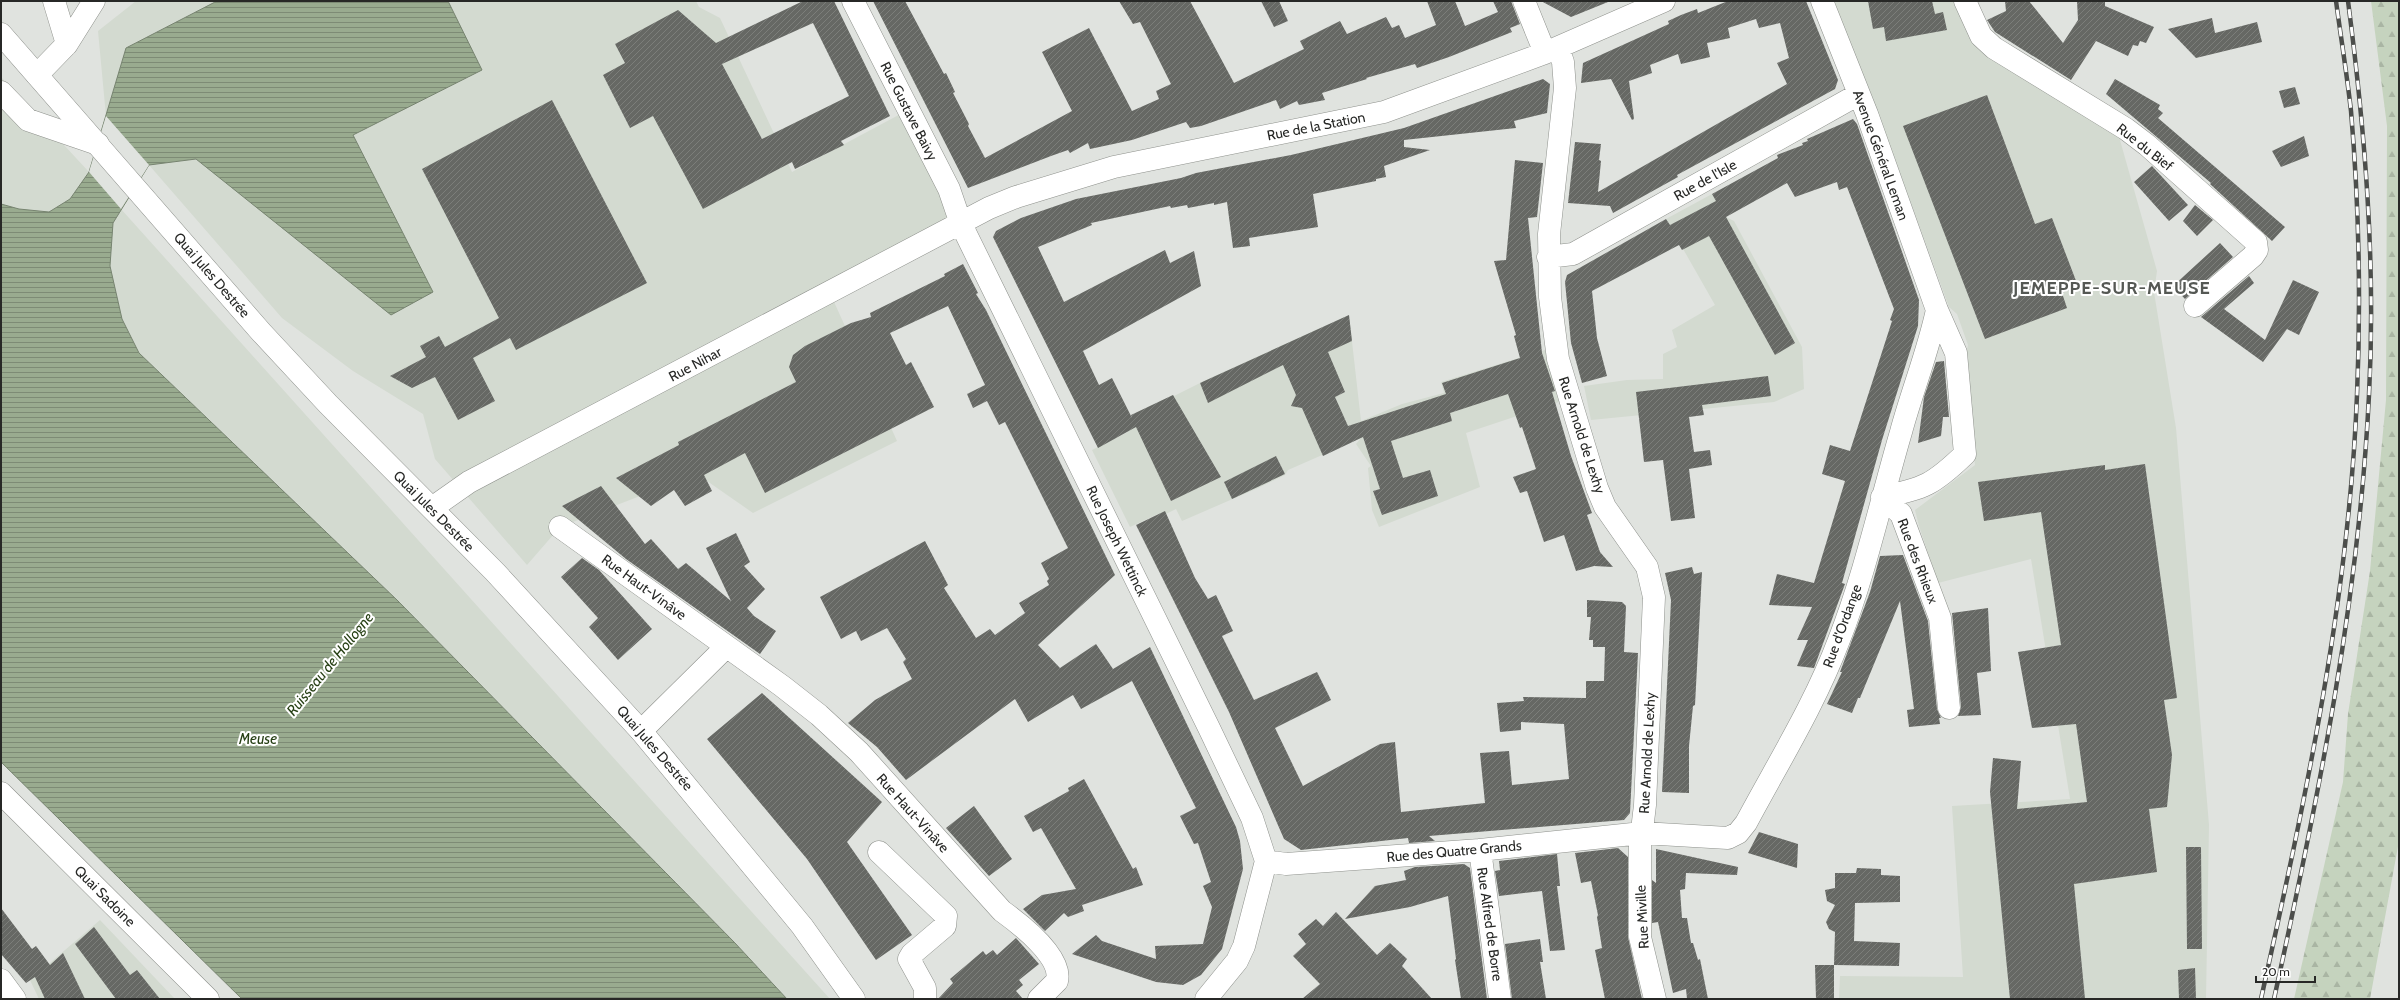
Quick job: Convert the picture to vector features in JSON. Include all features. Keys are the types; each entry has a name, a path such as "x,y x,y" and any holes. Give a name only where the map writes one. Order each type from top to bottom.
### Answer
{"street":[{"path":"54,1 67,44"},
{"path":"37,75 67,44 94,1"},
{"name":"Rue Gustave Baivy","path":"853,1 949,190 961,224"},
{"name":"Rue Arnold de Lexhy","path":"1524,1 1551,50 1563,62 1565,88 1548,257 1550,297 1558,359 1589,468 1605,507 1646,567 1654,597 1642,833"},
{"name":"Rue de la Station","path":"961,224 1016,197 1114,167 1384,112 1551,50 1664,1"},
{"name":"Avenue Général Leman","path":"1822,1 1859,94 1937,310"},
{"name":"Rue du Bief","path":"1965,1 1981,36 1994,48 2131,133 2256,242 2257,250 2253,256 2195,306"},
{"name":"Quai Jules Destrée","path":"1,34 277,349 328,404 495,572 641,731 802,926 854,999"},
{"path":"1,92 28,120 98,144"},
{"name":"Rue de l'Isle","path":"1548,257 1573,254 1859,94"},
{"name":"Rue Nihar","path":"432,508 469,482 961,224"},
{"name":"Rue Joseph Wettinck","path":"961,224 1209,728 1252,818 1266,861"},
{"path":"1882,497 1913,491 1940,478 1965,454 1956,353 1937,310"},
{"name":"Rue d'Ordange","path":"1642,833 1728,838 1738,833 1746,823 1821,680 1839,641 1912,391 1929,343 1937,310"},
{"name":"Rue des Rhieux","path":"1882,497 1901,514 1940,618 1949,708"},
{"name":"Rue Haut-Vinâve","path":"560,527 804,702 845,738 1002,911 1018,923 1053,959 1058,968 1057,981 1040,999"},
{"path":"641,731 726,647"},
{"name":"Quai Sadoine","path":"1,793 208,999"},
{"name":"Rue des Quatre Grands","path":"1266,861 1286,864 1480,850 1642,833"},
{"name":"Rue Miville","path":"1642,833 1640,862 1640,937 1655,999"},
{"name":"Rue Alfred de Borre","path":"1480,850 1500,999"},
{"path":"879,852 946,916 945,926 912,954 909,959 924,988 925,999"},
{"path":"1206,999 1236,961 1244,946 1266,861"},
{"path":"1,980 15,999"}],"shaded area":[{"path":"136,1 696,1 699,7 720,18 792,172 908,110 961,224 830,293 897,441 753,513 697,474 560,527 527,565 435,459 423,414 353,371 282,318 149,165 121,209 830,999 787,999 735,943 397,601 139,353 1,212 1,77 89,172 106,116 98,31"},
{"path":"1833,1 1957,1 1966,26 2118,133 2157,271 2154,292 2176,428 2209,825 2206,999 1839,999 1840,976 1963,977 1952,806 2070,799 2031,559 1938,583 1919,526 1915,510 1975,465 1965,359 1968,345 1957,314 1949,307 1871,94"},
{"path":"1712,194 1726,217 1734,221 1802,347 1804,389 1774,402 1591,420 1584,386 1627,380 1663,379 1663,354 1677,347 1672,330 1715,305 1666,219"},
{"path":"1349,315 1361,421 1402,404 1444,393 1441,382 1545,350 1562,401 1466,433 1480,487 1379,527 1372,510 1368,468 1371,466 1356,444 1361,438 1288,470 1285,475 1258,488 1182,521 1176,509 1160,517 1158,514 1130,527 1092,450 1128,432 1123,420 1173,395 1174,396"},
{"path":"100,920 175,999 39,999 30,980"}],"green space":[{"path":"2371,1 2399,1 2399,841 2370,999 2294,999 2343,782 2348,714 2370,571 2386,400 2387,126"}],"water":[{"name":"Meuse","path":"217,1 448,1 482,70 353,135 433,292 391,315 196,159 149,165 113,223 110,266 122,319 139,353 397,600 735,943 787,999 242,999 1,762 1,204 19,209 49,212 70,199 89,172 126,48"}],"pier":[{"path":"106,116 149,165 121,209 89,172"}],"building":[{"path":"803,1 834,1 890,116 841,141 844,145 795,169 792,162 703,209 653,116 630,128 603,75 625,63 615,44 678,10 716,43","holes":["813,23 849,96 762,139 722,64"]},
{"path":"873,1 905,1 944,74 946,73 955,92 953,93 969,124 968,126 985,158 1072,111 1042,52 1089,28 1132,111 1159,99 1156,91 1171,84 1140,22 1133,24 1119,1 1190,1 1234,83 1304,49 1300,41 1340,21 1347,34 1386,17 1392,28 1399,25 1405,38 1436,25 1427,1 1455,1 1465,26 1498,12 1493,1 1511,1 1520,24 1510,28 1512,32 1449,57 1417,68 1415,64 1366,78 1367,79 1322,93 1325,100 1299,105 1297,101 1280,109 1276,100 1201,126 1190,128 1186,122 1132,140 1090,149 1088,143 1070,153 1068,150 968,188"},
{"path":"1261,1 1279,1 1288,21 1274,27"},
{"path":"1541,1 1608,1 1608,2 1571,17"},
{"path":"1728,1 1806,1 1838,80 1835,89 1677,175 1678,177 1613,213 1610,206 1568,203 1575,142 1601,144 1598,192 1787,84 1777,63 1789,58 1780,23 1759,28 1756,19 1728,28 1730,38 1707,43 1710,57 1681,64 1678,54 1650,65 1652,73 1629,81 1634,119 1632,120 1611,79 1581,83 1583,63 1669,24 1668,21 1681,15 1697,9 1698,13"},
{"path":"1868,1 1932,1 1935,14 1943,12 1947,30 1886,41 1884,27 1873,29"},
{"path":"2005,1 2029,1 2063,43 2078,20 2077,1 2105,1 2105,6 2154,27 2146,43 2140,41 2138,46 2133,45 2128,56 2096,41 2071,80 1995,32 1987,20 2006,11"},
{"path":"2212,18 2215,33 2257,22 2262,42 2196,58 2168,29"},
{"path":"1543,79 1550,84 1547,113 1514,121 1516,128 1404,140 1404,147 1430,150 1384,166 1386,177 1376,179 1376,181 1313,194 1318,227 1249,238 1250,246 1233,248 1227,202 1188,208 1187,205 1171,208 1170,206 1091,223 1092,225 1038,247 1064,302 1165,250 1170,263 1194,251 1201,286 1083,351 1099,385 1112,378 1132,418 1131,415 1173,395 1221,477 1171,501 1136,427 1098,448 993,237 996,231 1021,218 1076,199 1181,178 1196,173 1291,155 1404,128"},
{"path":"2115,79 2160,105 2158,109 2163,113 2158,118 2285,227 2272,241 2210,184 2211,183 2106,94"},
{"path":"2295,87 2300,104 2284,108 2279,91"},
{"path":"1987,95 2035,224 2052,218 2078,286 2062,293 2067,308 1985,339 1903,126"},
{"path":"552,100 647,283 516,350 510,338 473,358 495,401 458,420 435,377 412,388 390,376 426,357 420,346 439,336 445,347 499,318 422,169"},
{"path":"1853,119 1857,124 1919,300 1918,326 1882,440 1842,583 1845,584 1814,668 1797,666 1808,640 1797,640 1812,607 1769,605 1777,574 1814,583 1845,481 1822,474 1830,445 1850,451 1892,321 1890,320 1894,309 1847,187 1839,190 1837,182 1795,197 1787,183 1726,217 1795,343 1775,355 1709,236 1682,250 1679,245 1592,291 1597,338 1607,376 1582,383 1571,343 1565,282 1567,275 1666,219 1670,225 1716,201 1712,194 1778,158 1777,155 1803,145 1802,143 1808,141 1807,139"},
{"path":"2304,136 2309,156 2281,167 2272,151"},
{"path":"1515,160 1543,163 1537,217 1528,218 1542,353 1555,391 1552,392 1571,456 1592,513 1587,515 1600,552 1613,567 1594,566 1576,571 1564,535 1544,542 1527,491 1520,493 1513,477 1536,469 1522,427 1520,428 1508,394 1450,413 1452,421 1391,441 1403,478 1430,470 1438,496 1382,515 1373,491 1380,489 1363,437 1323,456 1302,408 1291,406 1296,395 1283,365 1208,403 1200,383 1349,315 1352,341 1328,352 1345,392 1335,397 1348,426 1446,394 1442,383 1520,358 1514,336 1516,335 1494,261 1506,260"},
{"path":"2152,166 2188,205 2169,221 2134,182"},
{"path":"2195,205 2213,220 2197,236 2183,221"},
{"path":"2220,243 2233,257 2185,299 2173,286"},
{"path":"963,264 978,293 976,294 986,310 1115,575 1038,645 1060,668 1096,644 1113,669 1150,647 1236,827 1240,841 1243,869 1222,949 1201,975 1183,985 1156,982 1072,954 1096,935 1102,941 1156,959 1155,946 1203,944 1212,907 1203,886 1211,882 1198,843 1194,844 1180,816 1196,808 1132,681 1081,709 1073,695 1028,722 1015,699 906,780 877,747 848,723 875,700 912,679 903,662 906,659 887,628 861,641 856,631 841,639 820,597 925,541 948,585 944,588 976,638 990,629 995,635 1025,613 1019,603 1049,585 1047,581 1049,579 1041,563 1068,548 1005,422 999,425 987,401 973,408 967,394 985,385 948,306 890,333 906,365 911,362 934,407 765,493 745,453 704,475 712,491 685,506 674,490 651,506 616,478 679,445 678,442 796,382 789,367 793,355 805,346 851,323 871,317 870,313 945,276 944,274"},
{"path":"2249,276 2254,283 2224,309 2265,340 2293,280 2319,292 2299,335 2287,329 2263,362 2201,317"},
{"path":"1944,361 1949,417 1943,417 1941,436 1918,443 1924,397 1936,362"},
{"path":"1768,376 1771,396 1702,405 1704,415 1689,417 1694,452 1710,450 1712,465 1689,469 1695,518 1671,521 1663,460 1644,462 1636,392"},
{"path":"1276,456 1285,474 1232,499 1224,482"},
{"path":"2145,464 2177,698 2164,700 2172,755 2167,807 2149,809 2157,872 2074,884 2085,999 2010,999 1990,792 1993,758 2021,761 2017,809 2087,802 2076,724 2032,728 2018,652 2061,645 2041,512 1984,521 1978,482 2105,465 2105,470"},
{"path":"601,486 645,544 651,539 678,569 686,563 731,601 706,548 736,533 750,562 744,566 765,589 747,608 754,616 776,631 760,654 626,559 562,506"},
{"path":"1165,511 1195,578 1208,599 1216,595 1233,631 1222,636 1254,700 1317,672 1331,700 1275,728 1303,786 1380,744 1395,742 1401,812 1485,803 1480,753 1509,751 1512,785 1569,779 1564,724 1521,722 1521,730 1500,732 1497,703 1524,701 1523,697 1586,698 1586,681 1604,681 1605,647 1593,647 1593,640 1589,640 1591,617 1587,617 1587,600 1622,602 1626,606 1624,652 1638,653 1630,813 1624,820 1429,836 1435,841 1409,843 1408,838 1301,850 1284,839 1229,712 1136,525"},
{"path":"1903,555 1928,621 1937,709 1941,718 1939,718 1940,724 1909,727 1907,710 1914,709 1900,601 1860,698 1858,698 1852,713 1827,704 1842,672 1840,672 1870,592 1880,556"},
{"path":"582,558 599,570 652,629 618,660 589,627 598,618 561,577"},
{"path":"1692,567 1694,574 1702,572 1695,705 1693,706 1689,746 1689,793 1662,792 1671,600 1665,573"},
{"path":"1988,608 1991,671 1977,673 1981,715 1958,716 1961,707 1952,613"},
{"path":"762,693 882,802 847,842 912,935 876,960 807,859 707,739"},
{"path":"1084,779 1133,869 1136,867 1143,885 1082,905 1084,911 1068,917 1064,913 1045,931 1023,909 1042,895 1076,889 1041,828 1033,832 1024,816 1069,791 1068,788"},
{"path":"974,806 1012,859 989,876 946,828"},
{"path":"1759,832 1798,844 1797,868 1748,853"},
{"path":"2186,847 2201,847 2202,949 2187,949"},
{"path":"1618,848 1628,857 1628,937 1642,999 1605,999 1595,950 1602,948 1597,917 1598,915 1591,881 1581,883 1575,853"},
{"path":"1656,849 1738,867 1737,875 1686,873 1685,889 1680,890 1682,918 1687,918 1691,943 1693,943 1698,960 1700,959 1708,999 1687,999 1686,989 1673,993 1658,922 1652,923 1652,880 1656,883"},
{"path":"1557,854 1560,886 1557,886 1565,950 1550,951 1542,891 1499,896 1495,871 1500,870 1499,861"},
{"path":"1464,864 1470,868 1487,999 1461,999 1448,896 1410,907 1345,919 1375,886 1406,880 1404,871 1415,867"},
{"path":"1857,868 1881,869 1881,875 1900,876 1900,902 1855,903 1854,941 1900,943 1899,966 1834,965 1835,932 1829,929 1826,922 1835,905 1827,901 1825,890 1835,888 1835,873 1856,873"},
{"path":"1,908 32,949 36,946 50,965 63,953 85,999 45,999 35,977 26,983 1,954"},
{"path":"1336,912 1377,955 1390,943 1407,959 1402,966 1432,999 1302,999 1320,984 1293,956 1306,944 1298,934 1316,919 1323,926"},
{"path":"94,927 130,975 137,970 160,999 116,999 75,944"},
{"path":"1016,938 1039,964 1019,980 1023,985 1016,991 1023,999 938,999 953,983 950,979 983,951 986,955 993,950 997,955"},
{"path":"1540,939 1543,962 1540,962 1546,999 1512,999 1505,944"},
{"path":"1815,965 1834,965 1834,999 1816,999"},
{"path":"2195,968 2196,999 2179,999 2178,970"}],"railway":[{"path":"2261,999 2309,774 2322,699 2335,623 2345,547 2352,471 2358,360 2359,289 2357,217 2351,111 2336,1"},
{"path":"2274,999 2306,849 2334,699 2356,548 2364,472 2371,346 2370,247 2364,148 2348,1"}],"district":[{"name":"JEMEPPE-SUR-MEUSE","path":"2112,288"}],"water label":[{"name":"Ruisseau de Hollogne","path":"330,664"}]}
